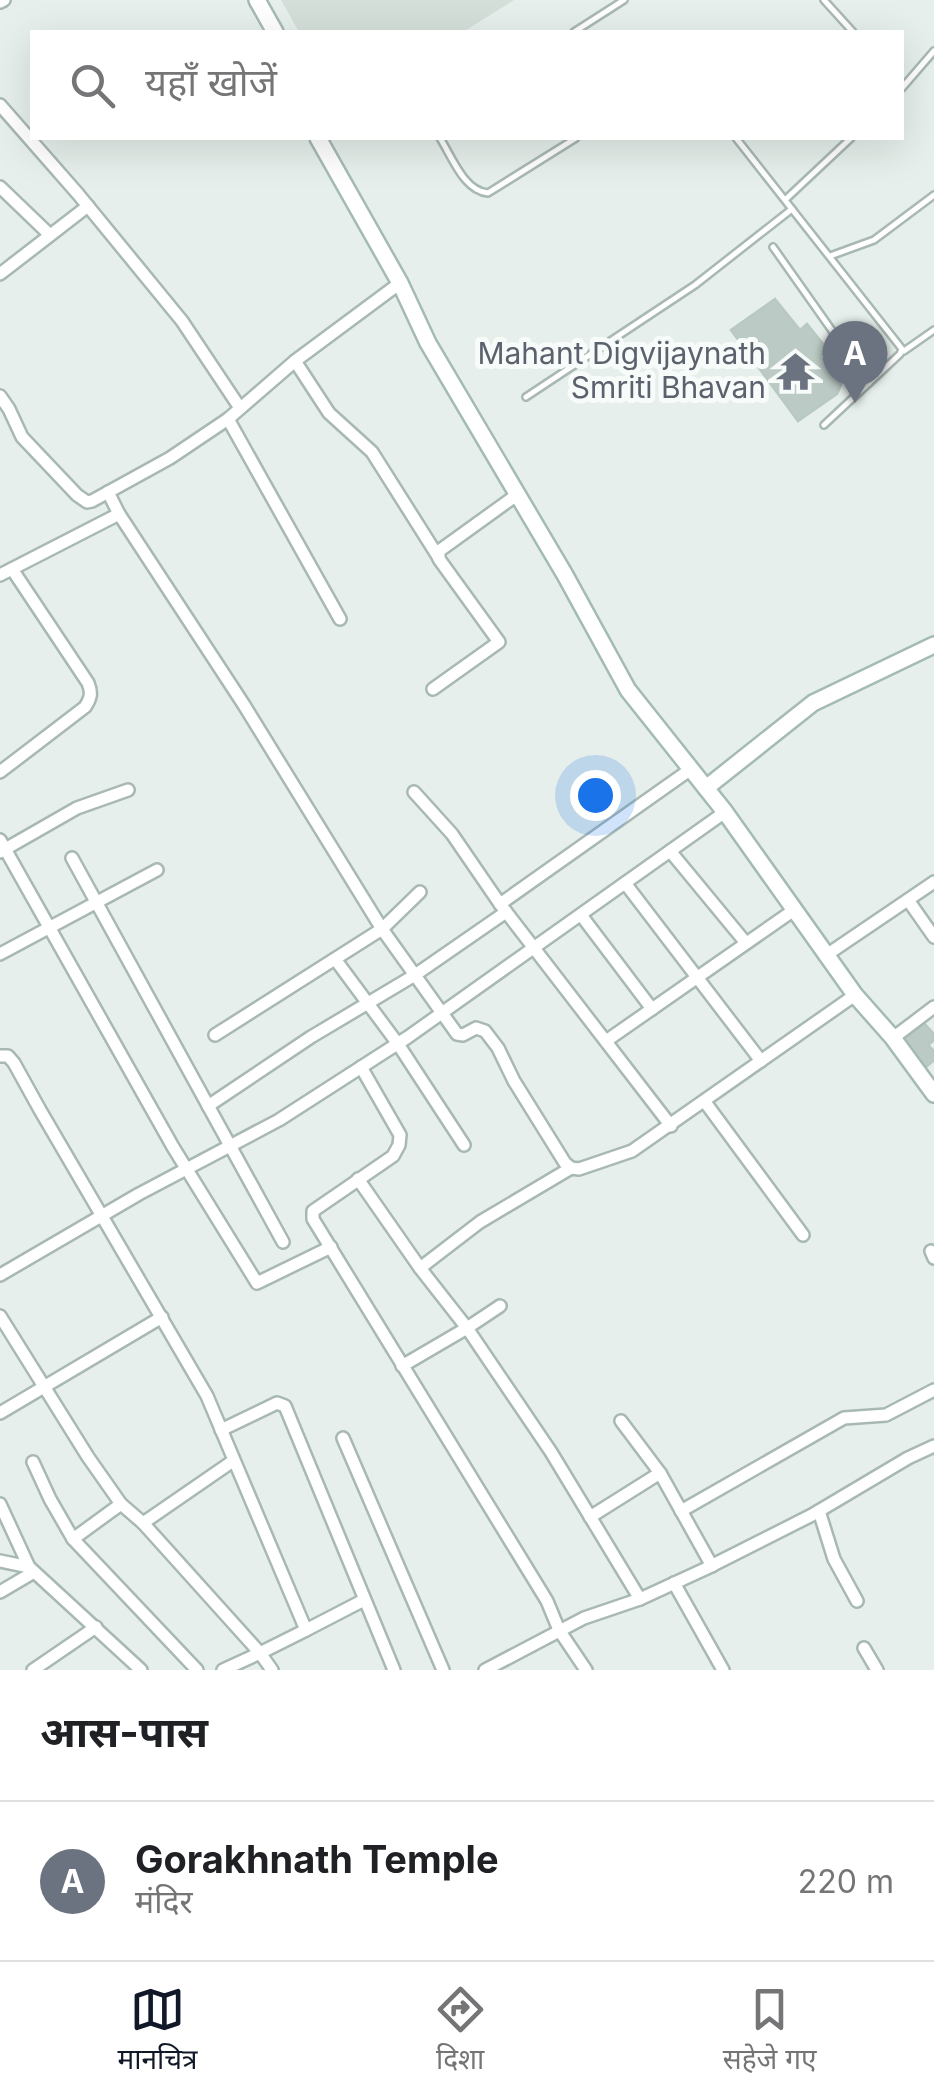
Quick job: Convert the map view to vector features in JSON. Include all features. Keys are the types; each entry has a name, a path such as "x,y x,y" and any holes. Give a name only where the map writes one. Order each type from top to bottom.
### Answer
{"street":[{"path":"257,0 274,30"},
{"path":"0,105 30,139"},
{"path":"30,140 182,321 240,408"},
{"path":"319,140 400,283 428,343 628,690 724,812 855,996 893,1038 934,1094"},
{"path":"0,187 50,235"},
{"path":"0,274 88,206"},
{"path":"0,396 22,436 87,502 170,458 228,419 295,360 400,283"},
{"path":"295,360 328,413 372,452 439,559 500,642 434,689"},
{"path":"228,419 340,619"},
{"path":"108,492 382,929 457,1034 476,1028 486,1031 571,1168 579,1169 632,1151 855,996"},
{"path":"439,559 442,546 518,494"},
{"path":"0,772 86,707 91,691 4,571 119,514"},
{"path":"706,788 813,702 933,647"},
{"path":"208,1106 310,1037 415,975 691,769"},
{"path":"128,790 77,808 2,847 187,1170 257,1283 330,1248"},
{"path":"414,792 452,834 503,908 671,1126"},
{"path":"0,1274 279,1120 398,1044 724,812"},
{"path":"670,851 746,944"},
{"path":"72,858 283,1242"},
{"path":"0,954 157,870"},
{"path":"826,956 934,882"},
{"path":"625,883 761,1062"},
{"path":"215,1035 382,929 420,892"},
{"path":"908,900 934,938"},
{"path":"606,1041 794,910"},
{"path":"581,915 652,1009"},
{"path":"335,958 398,1044 464,1145"},
{"path":"893,1038 934,1007"},
{"path":"0,1056 8,1056 14,1063 207,1396 306,1630"},
{"path":"361,1067 400,1135 399,1146 393,1156 313,1211 313,1219 586,1670"},
{"path":"705,1102 803,1235"},
{"path":"420,1268 480,1222 571,1168"},
{"path":"358,1180 467,1328 551,1452 640,1599"},
{"path":"402,1366 500,1306"},
{"path":"0,1316 88,1458 122,1504 272,1670"},
{"path":"0,1413 162,1317"},
{"path":"681,1512 844,1418 886,1415 934,1390"},
{"path":"221,1430 276,1403 285,1406 394,1670"},
{"path":"622,1421 660,1474 712,1566"},
{"path":"343,1438 442,1670"},
{"path":"485,1670 584,1618 640,1599 712,1566 934,1446"},
{"path":"143,1523 233,1461"},
{"path":"33,1462 73,1539 197,1670"},
{"path":"590,1517 660,1474"},
{"path":"0,1504 32,1569 141,1670"},
{"path":"73,1539 122,1504"},
{"path":"819,1511 834,1559 857,1600"},
{"path":"0,1562 32,1569"},
{"path":"0,1592 32,1569"},
{"path":"674,1583 724,1670"},
{"path":"223,1670 364,1600"},
{"path":"33,1670 96,1627"},
{"path":"864,1648 877,1670"}],"lane":[{"path":"577,30 624,0"},
{"path":"824,0 851,30"},
{"path":"904,85 934,50"},
{"path":"441,140 469,186 481,193 488,193 573,140"},
{"path":"738,140 900,344 900,354"},
{"path":"786,199 846,140"},
{"path":"830,256 874,240 934,195"},
{"path":"526,397 695,285 793,208"},
{"path":"773,247 869,382"},
{"path":"824,425 900,354 934,330"}],"shaded area":[{"path":"281,0 514,0 465,30 298,30"}],"building":[{"name":"Mahant Digvijaynath Smriti Bhavan","path":"775,299 800,330 807,324 828,350 820,356 841,385 837,394 798,421 731,330"},
{"path":"923,1022 934,1034 928,1045 934,1051 934,1060 926,1067 903,1041"}],"place":[{"name":"Mahant Digvijaynath Smriti Bhavan","path":"796,371"},
{"name":"Gorakhnath Temple","path":"855,403"}]}
